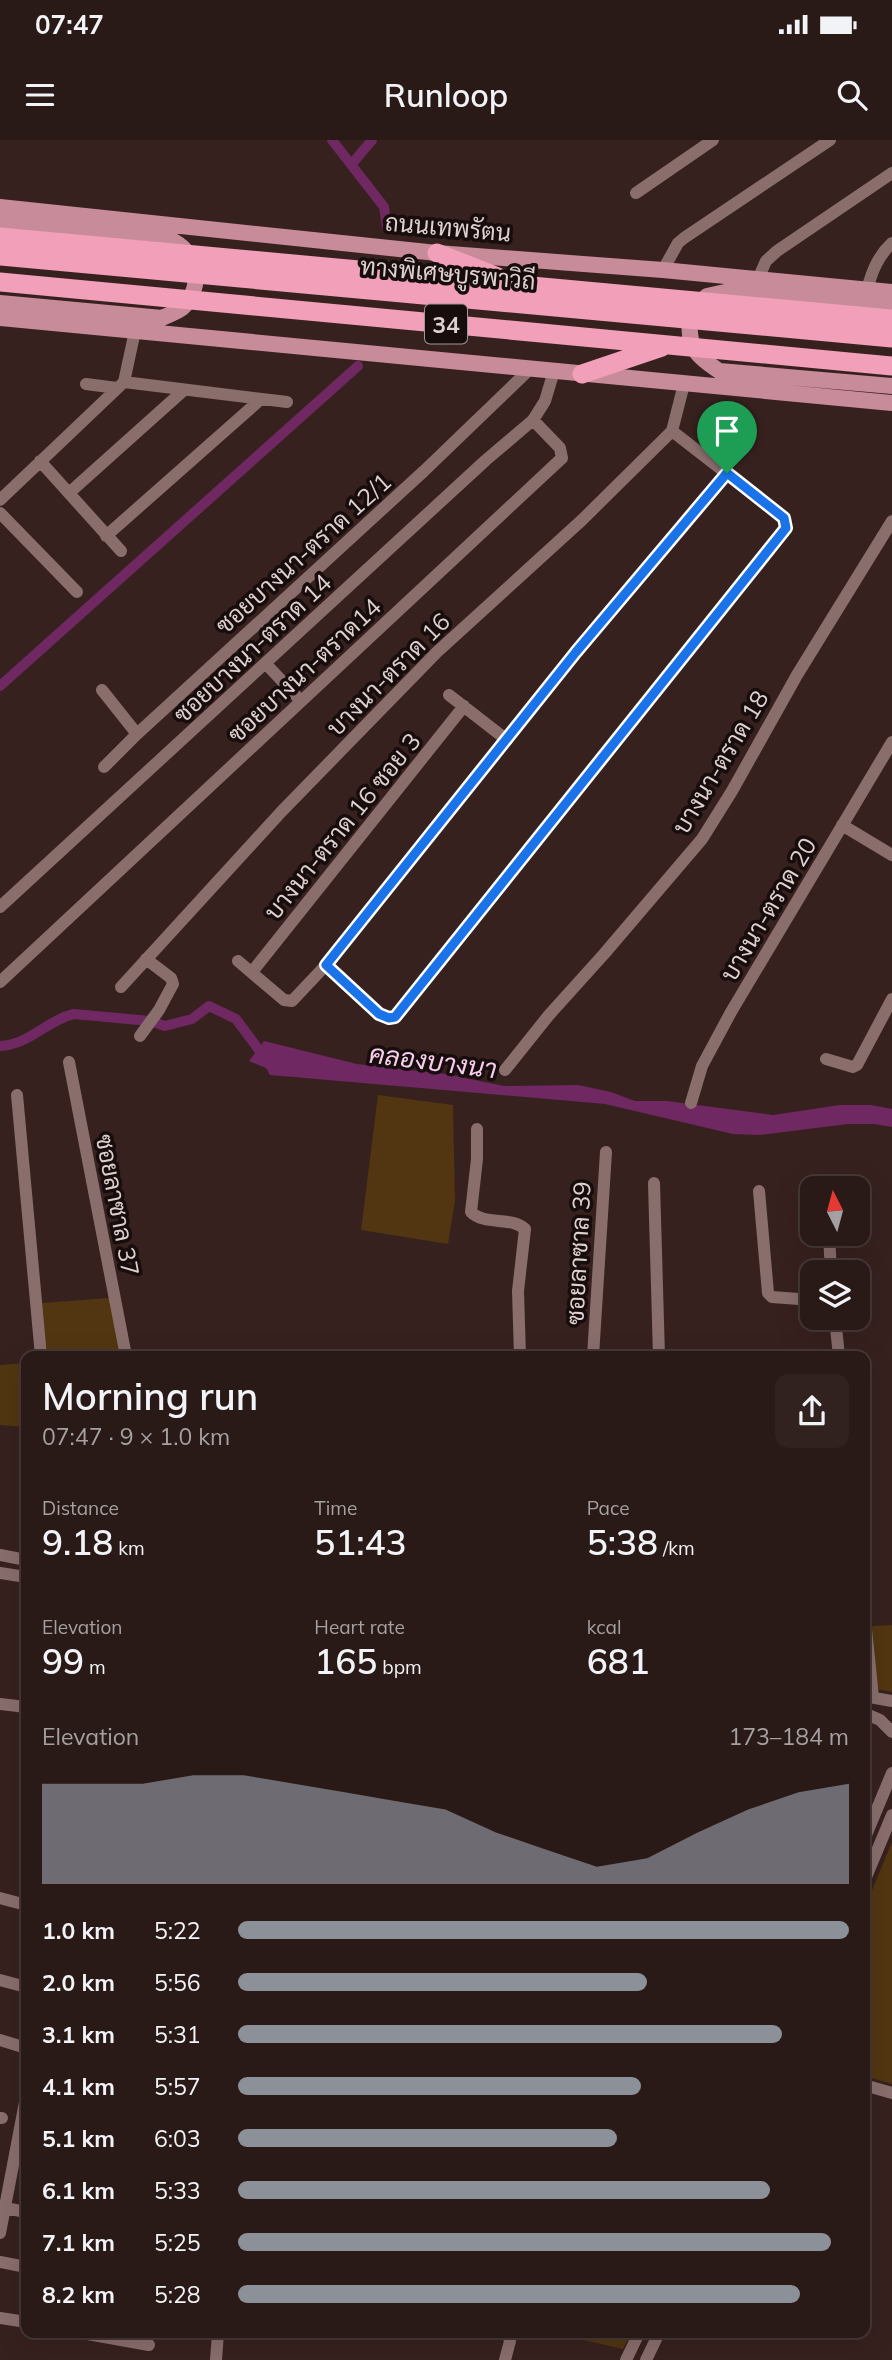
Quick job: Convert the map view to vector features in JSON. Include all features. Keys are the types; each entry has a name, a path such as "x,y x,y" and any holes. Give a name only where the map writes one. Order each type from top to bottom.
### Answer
{"highway":[{"name":"34","path":"0,237 892,319"},
{"path":"437,253 515,285"},
{"name":"ทางพิเศษบูรพาวิถี","path":"0,256 892,338"},
{"name":"ทางพิเศษบูรพาวิถี","path":"0,271 892,353"},
{"name":"34","path":"0,282 892,366"},
{"path":"582,374 670,344"}],"main road":[{"name":"ถนนเทพรัตน","path":"0,207 437,253 663,270 892,292"},
{"path":"0,220 154,234 175,242 190,255 197,273 193,294 181,309 162,318 0,303"},
{"path":"892,307 734,290 707,296 690,312 688,336 701,358 719,371 892,386"},
{"name":"34","path":"0,318 892,403"}],"street":[{"path":"636,192 713,140"},
{"path":"663,270 678,243 684,238 830,140"},
{"path":"758,279 766,261 777,251 892,173"},
{"path":"867,290 873,269 882,252 892,243"},
{"path":"0,500 121,385 135,331"},
{"name":"ซอยบางนา-ตราด 12/1","path":"104,767 414,481 530,369"},
{"path":"533,420 545,401 554,371"},
{"path":"86,384 184,390 287,402"},
{"path":"326,965 379,1014 395,1017 786,528 784,518 672,431 684,384"},
{"path":"69,493 184,390"},
{"path":"106,536 261,399"},
{"name":"ซอยบางนา-ตราด 14","path":"0,907 533,420"},
{"name":"ซอยบางนา-ตราด14","path":"0,982 562,458 560,448 533,420"},
{"name":"บางนา-ตราด 16","path":"121,986 282,811 437,652 589,514 672,431"},
{"path":"40,461 121,551"},
{"path":"238,961 284,1000 291,1001 326,965 576,652 727,473"},
{"path":"0,513 76,592"},
{"name":"บางนา-ตราด 18","path":"505,1070 549,1014 702,839 797,675 892,521"},
{"path":"266,664 301,701"},
{"path":"102,690 137,734"},
{"path":"449,695 507,740"},
{"name":"บางนา-ตราด 16 ซอย 3","path":"252,972 464,706"},
{"name":"บางนา-ตราด 20","path":"691,1103 702,1066 731,1012 892,742"},
{"path":"842,825 892,855"},
{"path":"140,1035 159,1010 172,986 172,979 146,959"},
{"path":"826,1059 853,1067 857,1065 891,1002"},
{"name":"ซอยลาซาล 37","path":"69,1062 125,1351"},
{"path":"18,1095 41,1351"},
{"path":"477,1129 477,1159 471,1212 477,1217 517,1223 525,1229 518,1291 524,1351"},
{"name":"ซอยลาซาล 39","path":"593,1351 606,1152"},
{"path":"654,1183 659,1351"},
{"path":"760,1191 768,1293 772,1297 800,1299"},
{"path":"836,1330 838,1351"},
{"path":"0,1555 21,1559"},
{"path":"0,1573 21,1576"},
{"path":"870,1697 892,1700"},
{"path":"0,1704 21,1706"},
{"path":"870,1713 892,1716"},
{"path":"870,1715 880,1720 892,1732"},
{"path":"870,1826 891,1775"},
{"path":"870,1868 892,1815"},
{"path":"0,1898 21,1904"},
{"path":"0,1980 21,1986"},
{"path":"0,2040 21,2046"},
{"path":"870,2086 892,2092"},
{"path":"0,2233 21,2157"},
{"path":"5,2208 21,2211"},
{"path":"0,2262 21,2266"},
{"path":"0,2318 21,2321"},
{"path":"110,2338 149,2345"},
{"path":"216,2360 218,2338"},
{"path":"505,2360 509,2338"},
{"path":"626,2360 637,2338"},
{"path":"646,2360 657,2338"}],"shaded area":[{"path":"264,1041 357,1064 446,1074 504,1086 578,1085 611,1092 635,1101 667,1101 773,1115 840,1105 871,1105 892,1109 892,1127 848,1124 759,1135 733,1134 605,1104 270,1075 266,1068 249,1061"},
{"path":"378,1095 453,1105 455,1200 448,1244 361,1230"},
{"path":"110,1298 120,1351 46,1351 41,1303"},
{"path":"21,1363 21,1427 0,1425 0,1365"},
{"path":"892,1625 892,1692 877,1689 872,1626"},
{"path":"892,1842 892,2084 870,2077 870,1895"},
{"path":"575,2338 628,2338 623,2349"}],"waterway":[{"path":"332,140 384,207 387,227"},
{"path":"351,165 372,140"},
{"path":"0,686 358,366"},
{"name":"คลองบางนา","path":"0,1046 20,1041 55,1021 74,1014 150,1021 165,1026 192,1019 209,1006 236,1019 259,1050 269,1055"}],"route":[{"path":"727,473 784,518 786,528 395,1017 379,1014 326,965 576,652 727,473"}]}
